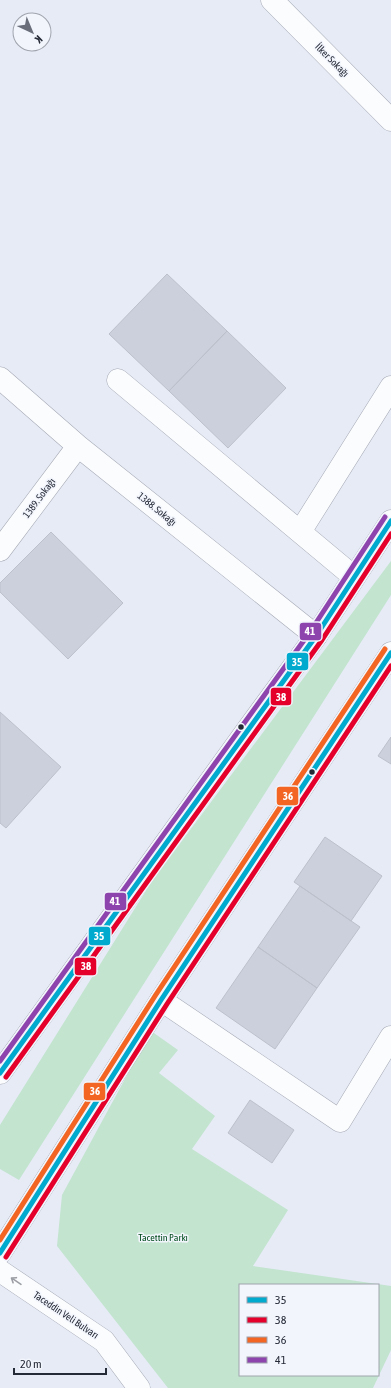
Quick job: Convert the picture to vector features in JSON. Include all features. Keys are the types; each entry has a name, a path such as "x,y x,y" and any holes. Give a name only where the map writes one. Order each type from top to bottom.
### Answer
{"street":[{"name":"İlker Sokağı","path":"272,0 391,120"},
{"name":"1388. Sokağı","path":"0,378 78,446 316,636"},
{"path":"118,380 354,577"},
{"path":"300,532 391,387"},
{"name":"1389. Sokağı","path":"0,550 78,446"},
{"path":"0,1073 316,636 391,521"},
{"path":"0,1253 161,1000 391,653"},
{"path":"161,1000 340,1121 391,1038"},
{"name":"Taceddin Veli Bulvarı","path":"0,1271 104,1341 139,1388"}],"green space":[{"path":"391,561 391,595 19,1180 0,1169 0,1125 152,881"},
{"name":"Tacettin Parkı","path":"151,1031 178,1050 159,1073 215,1116 192,1149 288,1210 253,1266 377,1284 239,1284 239,1376 379,1376 373,1388 168,1388 57,1246 62,1195"},
{"name":"Tacettin Parkı","path":"379,1284 391,1286 391,1350 379,1375"}],"building":[{"path":"167,274 227,331 169,391 109,334"},
{"path":"227,331 286,388 228,448 169,391"},
{"path":"51,532 123,603 68,659 0,592 0,583"},
{"path":"0,712 61,767 6,828 0,823"},
{"path":"391,737 391,764 378,756"},
{"path":"325,837 382,876 351,921 294,882"},
{"path":"300,886 360,927 317,988 258,947"},
{"path":"258,947 317,988 275,1049 216,1008"},
{"path":"250,1100 294,1130 272,1163 228,1133"}],"transit line":[{"name":"41","path":"0,1061 310,632 385,517"},
{"name":"35","path":"0,1073 316,636 391,521"},
{"name":"38","path":"6,1077 322,640 391,534"},
{"name":"36","path":"0,1240 155,996 385,649"},
{"name":"35","path":"0,1253 161,1000 391,653"},
{"name":"38","path":"6,1257 167,1004 391,666"}]}
